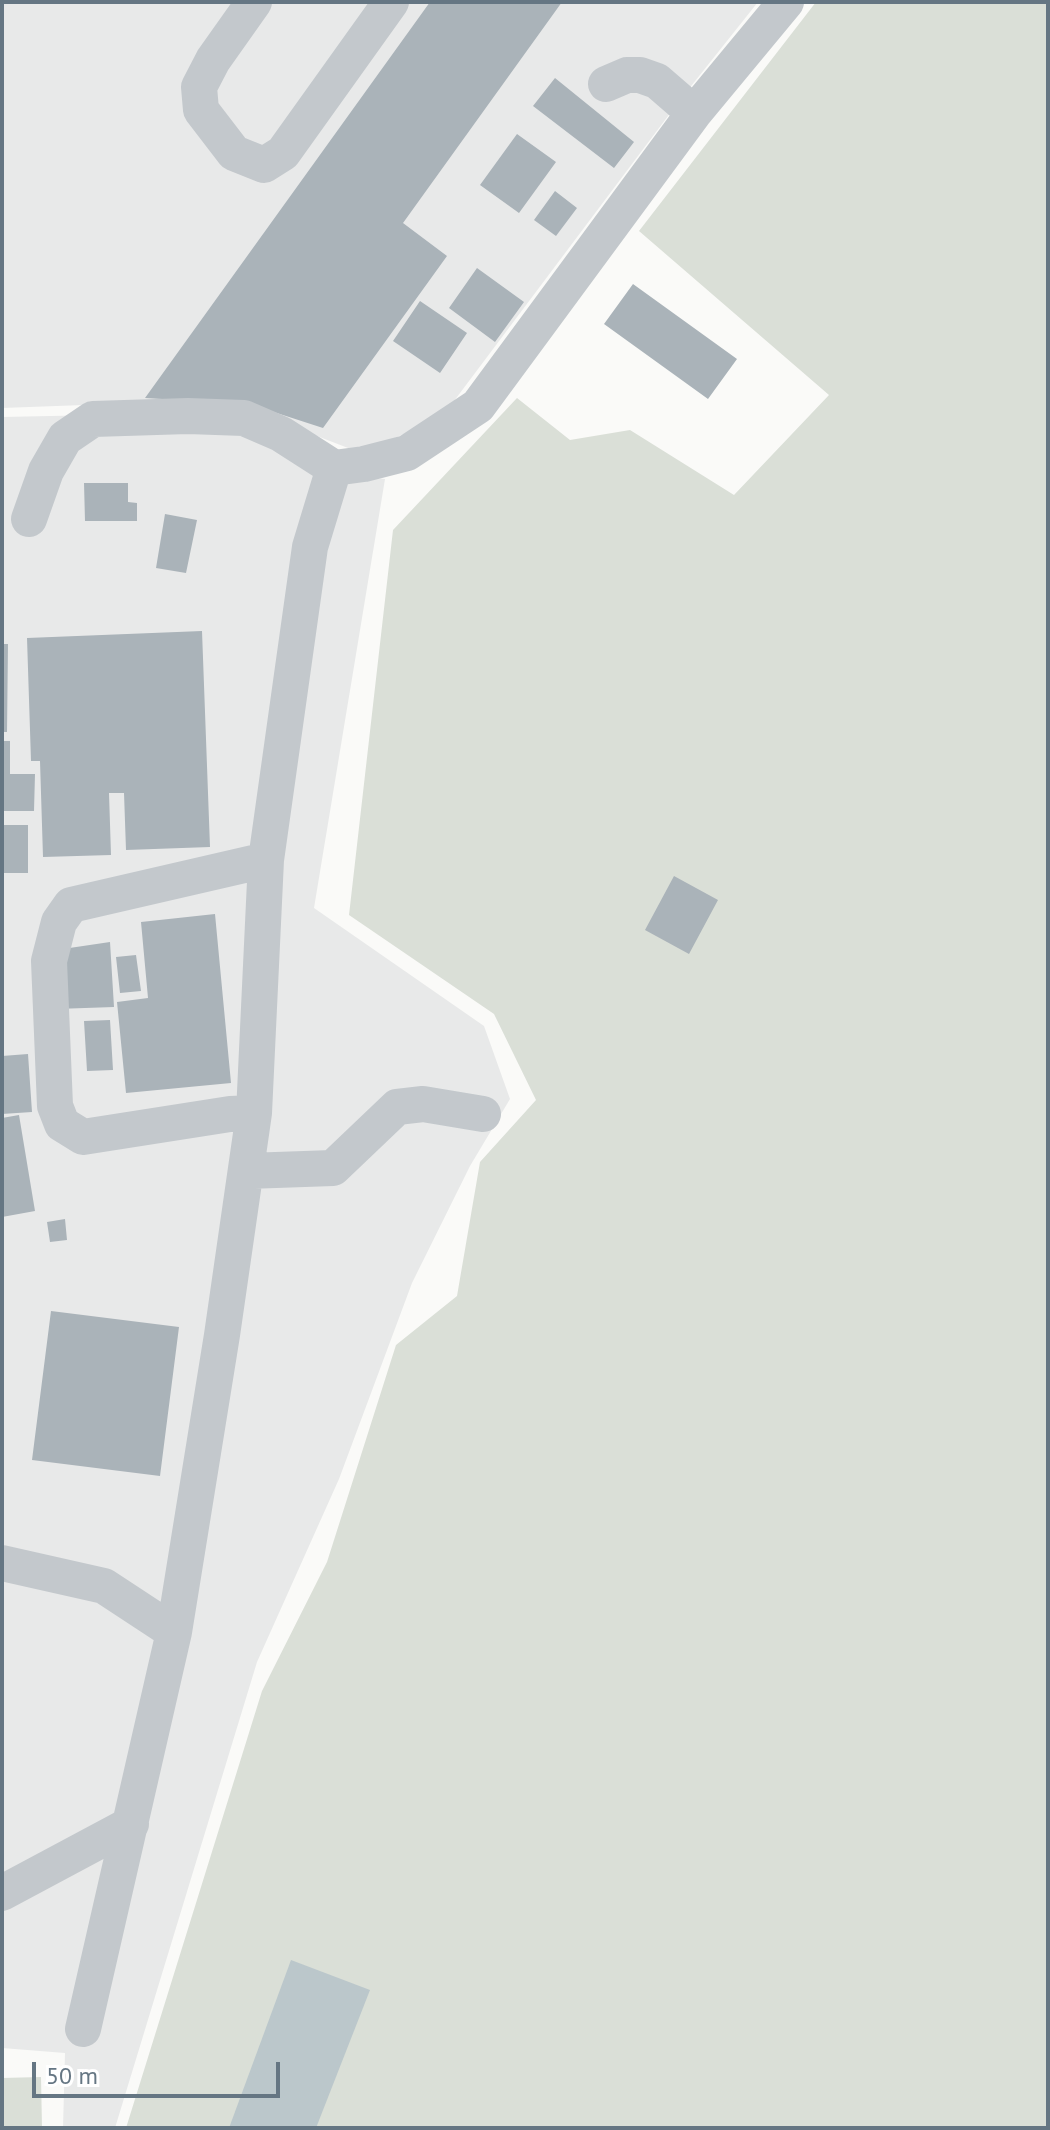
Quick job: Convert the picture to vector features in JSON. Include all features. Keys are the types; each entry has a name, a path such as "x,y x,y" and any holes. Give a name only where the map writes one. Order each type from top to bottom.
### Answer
{"lane":[{"path":"254,2 213,60 199,87 201,110 234,153 264,165 283,153 391,2"},
{"path":"29,519 46,471 65,438 93,419 244,418 281,434 334,468 407,453 478,406 694,113 786,2"},
{"path":"606,84 627,75 640,75 657,81 694,113"},
{"path":"83,2029 174,1632 254,1113 266,860 310,547 334,468"},
{"path":"254,1113 83,1137 62,1124 55,1106 49,961 59,922 71,905 266,860"},
{"path":"247,1171 333,1168 397,1107 423,1104 483,1114"},
{"path":"2,1563 104,1586 174,1632"},
{"path":"2,1893 131,1824"}],"shaded area":[{"path":"2,2 758,2 680,100 442,417 361,453 242,407 111,404 2,408"},
{"path":"816,2 1048,2 1048,2128 126,2128 262,1691 327,1562 396,1345 457,1296 480,1162 536,1100 494,1014 349,915 393,530 517,398 570,440 630,430 734,495 829,395 639,231"},
{"path":"245,412 366,477 385,479 314,908 484,1026 510,1099 470,1166 412,1283 339,1479 257,1662 115,2128 63,2128 65,2053 2,2048 2,417"},
{"path":"291,1960 370,1990 316,2128 229,2128"},
{"path":"41,2077 42,2128 2,2128 2,2078"}],"building":[{"path":"430,2 562,2 403,223 447,256 323,428 249,404 145,398"},
{"path":"555,78 634,142 614,168 533,106"},
{"path":"517,134 556,162 519,213 480,185"},
{"path":"555,191 577,208 556,236 534,220"},
{"path":"477,268 524,302 495,342 449,308"},
{"path":"633,284 737,359 708,399 604,324"},
{"path":"420,301 467,333 440,373 393,341"},
{"path":"84,483 128,483 128,502 137,503 137,521 85,521"},
{"path":"165,514 197,520 186,573 156,568"},
{"path":"202,631 210,847 126,850 124,793 109,793 111,855 43,857 40,761 31,761 27,638"},
{"path":"2,644 8,644 7,732 2,732"},
{"path":"2,741 10,741 10,774 35,774 34,811 2,811"},
{"path":"2,825 28,825 28,873 2,873"},
{"path":"674,876 718,900 689,954 645,930"},
{"path":"215,914 231,1083 126,1093 117,1002 148,998 141,922"},
{"path":"110,942 114,1007 56,1009 56,950"},
{"path":"136,955 141,991 120,993 116,957"},
{"path":"110,1020 113,1070 87,1071 84,1021"},
{"path":"28,1054 32,1112 2,1114 2,1056"},
{"path":"19,1115 35,1211 2,1217 2,1118"},
{"path":"65,1219 67,1240 50,1242 47,1222"},
{"path":"51,1311 179,1327 160,1476 32,1460"}]}
